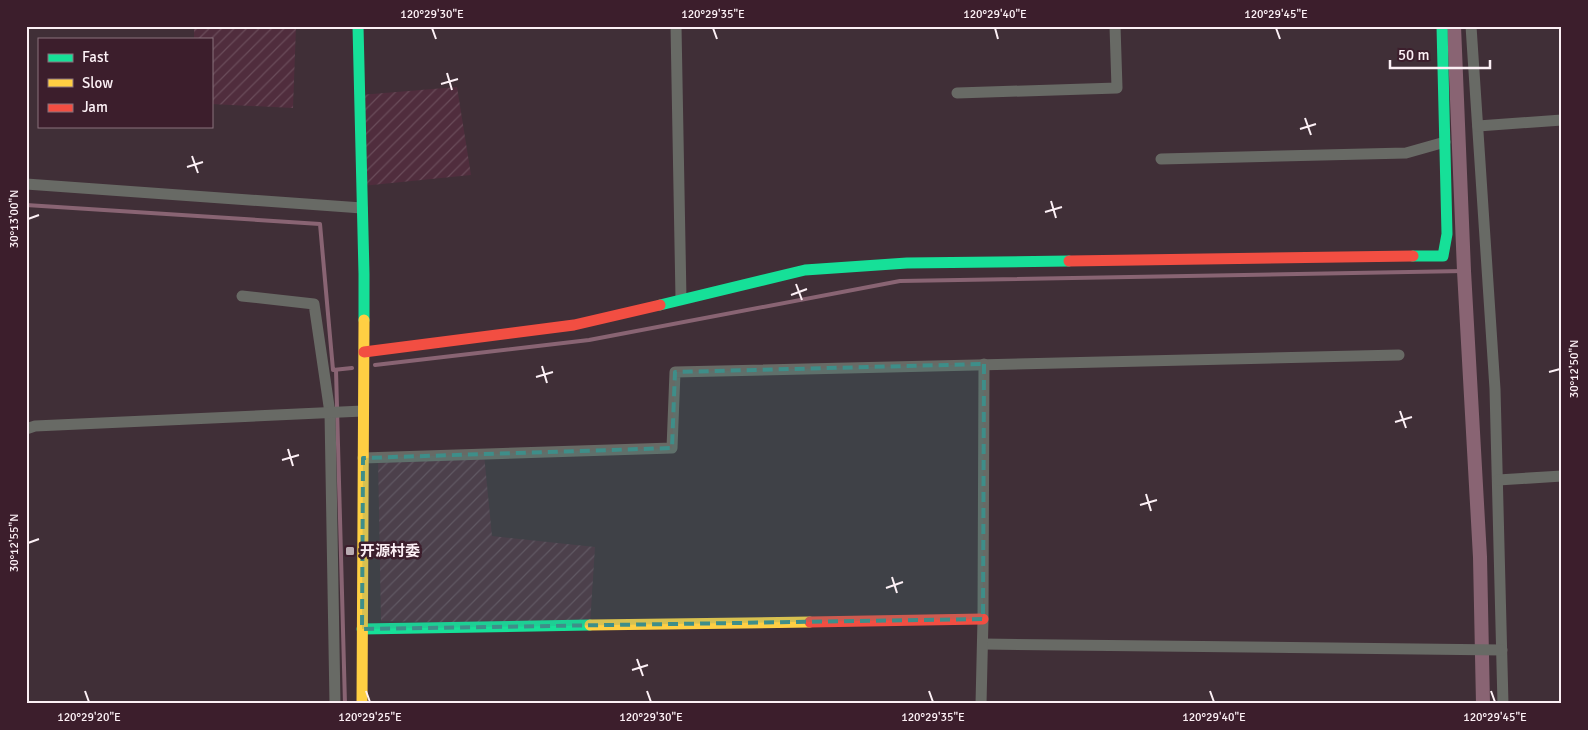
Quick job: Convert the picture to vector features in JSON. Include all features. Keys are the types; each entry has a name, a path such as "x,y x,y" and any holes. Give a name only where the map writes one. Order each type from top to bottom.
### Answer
{"street":[{"path":"358,26 364,352 362,704"},
{"path":"676,26 681,299"},
{"path":"957,93 1117,88 1115,26"},
{"path":"364,352 574,325 805,270 907,263 1443,256 1447,234 1442,26"},
{"path":"1471,26 1495,389 1502,704"},
{"path":"1478,126 1562,120"},
{"path":"1162,159 1406,153 1445,142"},
{"path":"26,184 362,208"},
{"path":"242,296 314,304 330,413 335,704"},
{"path":"363,458 672,448 675,372 1399,355"},
{"path":"981,704 984,364"},
{"path":"26,429 35,426 363,411"},
{"path":"1498,480 1562,476"},
{"path":"362,629 983,618"},
{"path":"982,644 1502,650"}],"highlighted area":[{"path":"984,364 983,619 362,629 363,458 672,448 675,372"}],"shaded area":[{"path":"194,26 296,26 293,108 212,104 212,38 194,38"},
{"path":"457,87 471,175 362,186 360,95"},
{"path":"484,454 492,536 595,547 590,625 381,621 378,458"}],"waterway":[{"path":"1454,26 1464,271 1480,557 1483,704"},
{"path":"26,205 320,224 333,370 352,368"},
{"path":"375,365 589,340 900,281 1464,271"},
{"path":"336,370 345,704"}],"traffic: fast":[{"path":"358,26 364,320"},
{"path":"1413,256 1443,256 1447,234 1442,26"},
{"path":"660,305 805,270 907,263 1069,261"},
{"path":"362,629 590,625"}],"traffic: slow":[{"path":"362,704 364,320"},
{"path":"590,625 810,622"}],"traffic: jam":[{"path":"1069,261 1413,256"},
{"path":"364,352 574,325 660,305"},
{"path":"810,622 983,619"}],"place":[{"name":"开源村委","path":"350,551"}]}
